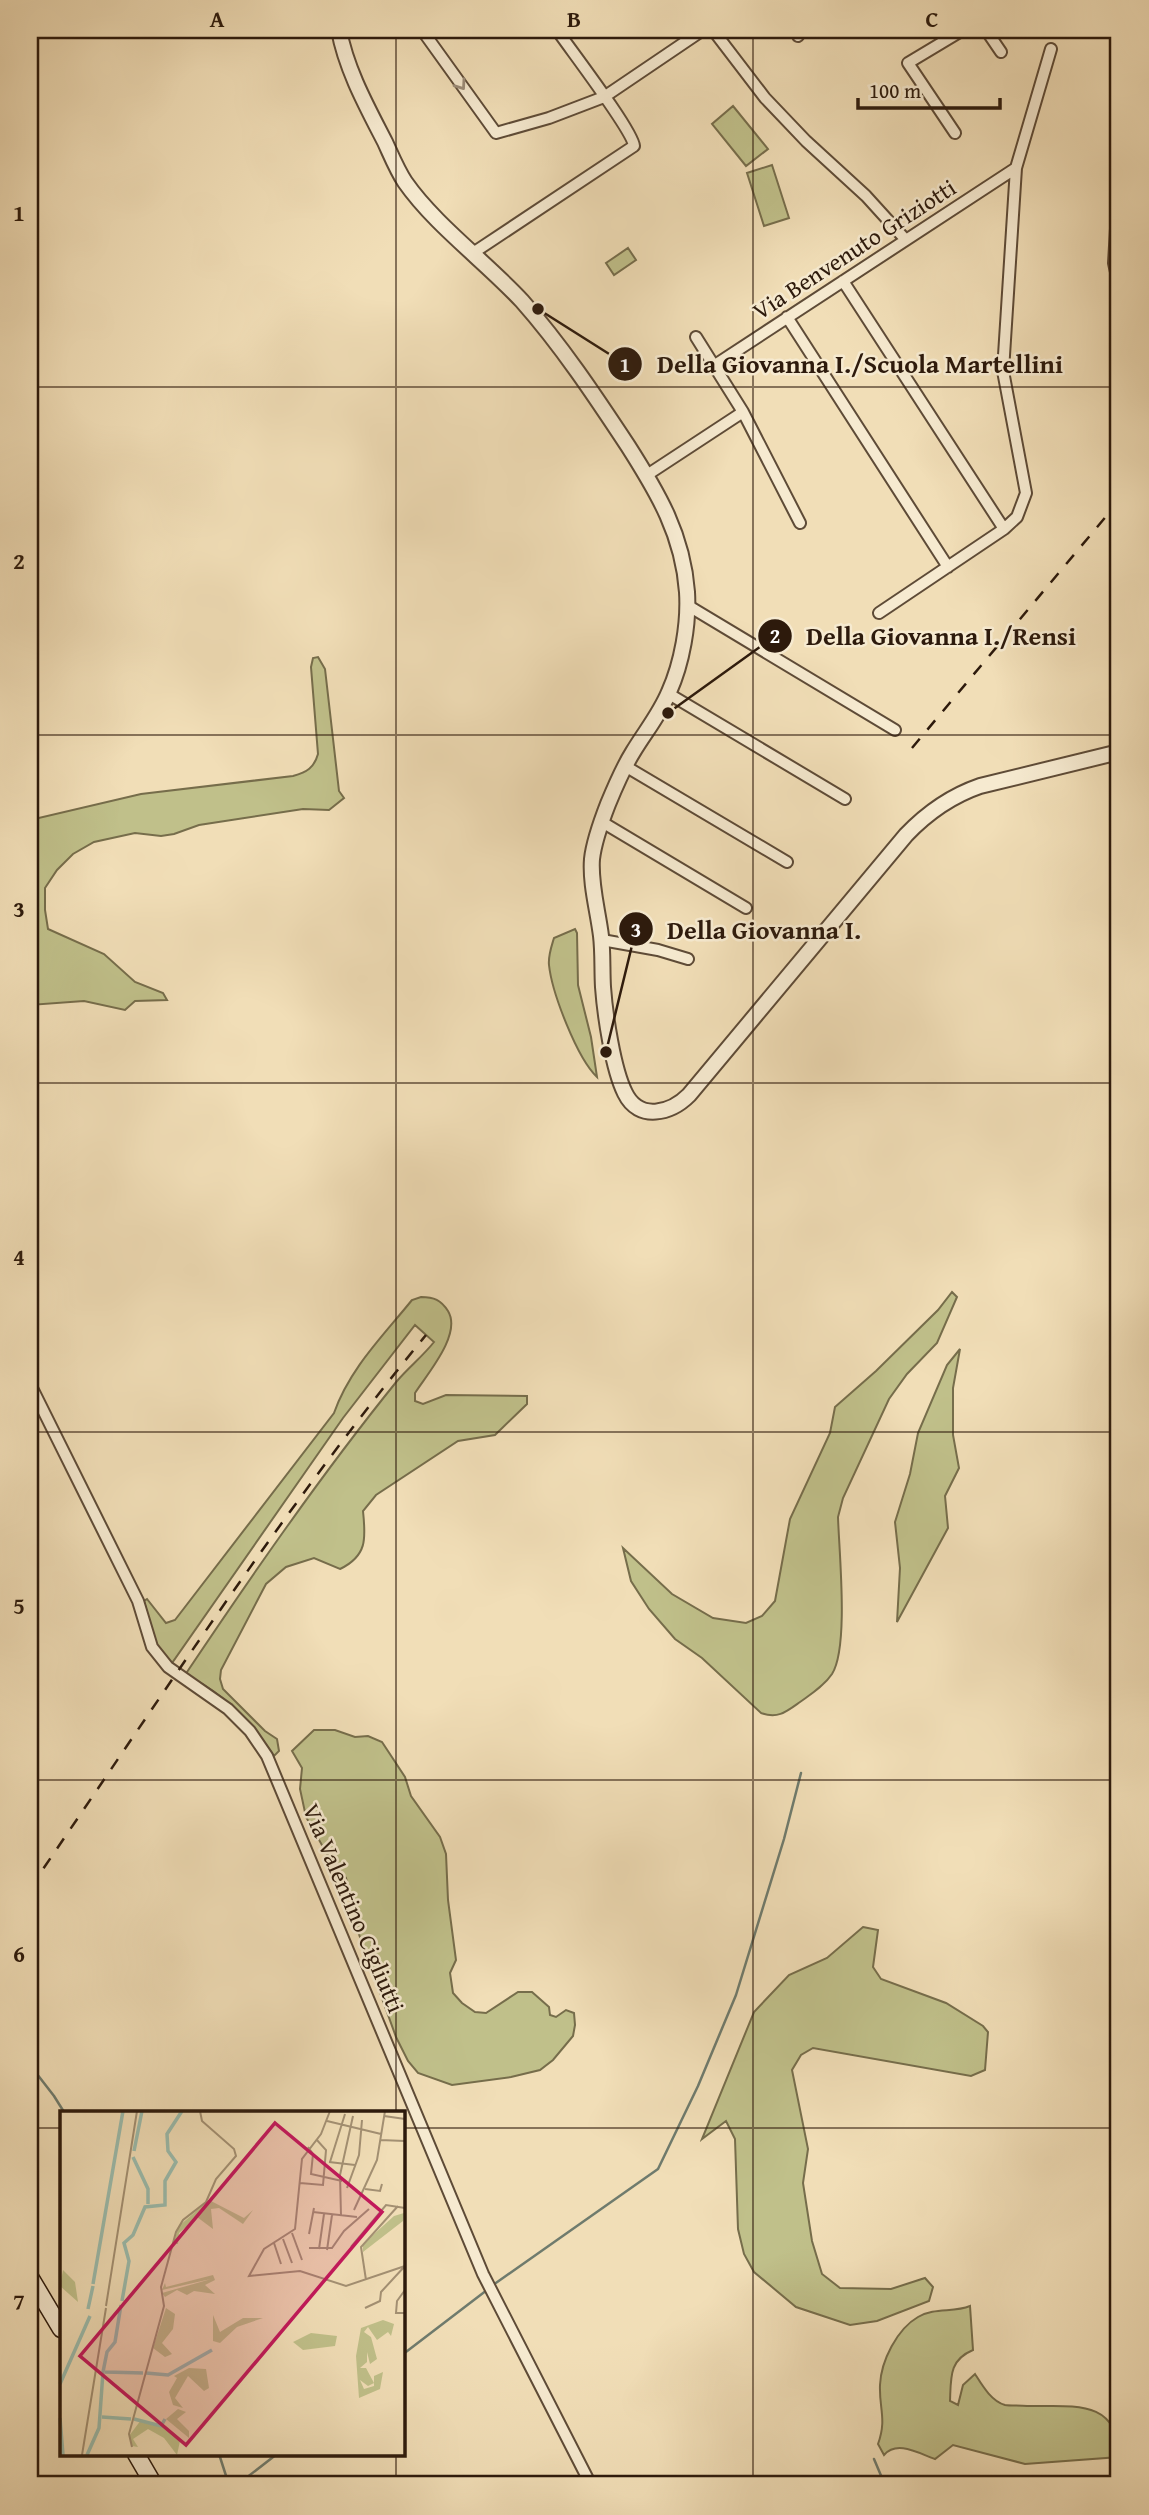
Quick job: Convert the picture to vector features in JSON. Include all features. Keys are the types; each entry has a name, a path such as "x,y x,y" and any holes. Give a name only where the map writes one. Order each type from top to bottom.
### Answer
{"main road":[{"path":"30,2277 60,2327"},
{"path":"137,2456 154,2485"}],"street":[{"path":"339,30 360,91 404,181 523,302 589,387 647,475 675,529 684,566 687,606 682,647 669,694 625,766 602,822 595,840 592,871 602,940 606,1011 625,1093 633,1104 656,1113 669,1110 691,1093 874,872 930,813 955,796 980,786 1119,752"},
{"path":"422,30 496,133 549,118 604,97 703,30"},
{"path":"472,253 634,146 630,133 558,30"},
{"path":"713,30 765,98 806,141 866,196 905,239"},
{"path":"955,133 908,63 941,35 963,30"},
{"path":"986,30 1002,52"},
{"path":"879,613 1004,529 1017,517 1026,493 1003,371 1016,168 1051,49"},
{"name":"Via Benvenuto Griziotti","path":"715,365 1016,168"},
{"path":"1119,178 1119,286"},
{"path":"843,281 1004,529"},
{"path":"787,317 948,567"},
{"path":"696,337 743,412 800,523"},
{"path":"647,475 743,412"},
{"path":"687,606 895,730"},
{"path":"669,694 845,799"},
{"path":"625,766 787,862"},
{"path":"602,822 746,908"},
{"path":"602,940 658,950 688,959"},
{"name":"Via Valentino Cigliutti","path":"30,1384 138,1601 152,1647 168,1667 228,1709 250,1731 267,1756 487,2281 591,2485"}],"green space":[{"path":"733,106 768,149 746,166 712,124"},
{"path":"772,165 789,218 764,226 747,173"},
{"path":"628,248 636,260 614,275 606,263"},
{"path":"318,657 325,669 339,791 344,798 329,810 303,809 199,825 161,836 135,833 94,842 73,854 57,870 45,888 48,929 104,954 135,982 163,993 167,1000 135,1001 125,1010 84,1001 30,1005 30,820 141,794 293,776 306,771 318,754 311,667 313,658"},
{"path":"575,929 578,985 591,1037 597,1077 581,1055 567,1024 555,992 549,965 554,938"},
{"path":"952,1292 957,1297 937,1343 907,1374 889,1399 843,1498 838,1517 842,1622 837,1661 832,1674 817,1690 786,1711 777,1715 761,1713 702,1658 675,1639 649,1609 631,1581 623,1548 672,1594 713,1618 746,1623 762,1616 775,1601 790,1519 830,1433 835,1407 876,1371 938,1310"},
{"path":"421,1297 437,1300 445,1307 451,1320 451,1331 442,1353 415,1393 415,1401 423,1404 446,1395 527,1396 527,1404 495,1435 458,1441 376,1495 363,1511 363,1546 349,1564 340,1569 314,1558 286,1567 266,1584 221,1670 220,1679 223,1689 265,1731 277,1739 279,1751 274,1756 256,1731 235,1709 212,1690 185,1675 314,1489 397,1381 434,1342 415,1325 343,1418 172,1663 156,1643 144,1601 147,1599 166,1623 175,1620 334,1413 349,1381 368,1353 412,1300"},
{"path":"960,1349 953,1388 953,1435 959,1468 945,1496 948,1528 897,1622 900,1568 895,1522 910,1474 918,1433 947,1365"},
{"path":"314,1730 335,1730 355,1737 368,1736 382,1742 405,1777 411,1796 440,1837 446,1854 448,1900 456,1960 450,1973 453,1993 462,2003 475,2012 486,2013 518,1992 532,1992 549,2007 550,2015 556,2017 566,2010 574,2013 573,2036 553,2060 540,2070 452,2085 418,2073 408,2061 396,2037 356,1926 346,1878 327,1854 306,1817 300,1789 302,1768 292,1751"},
{"path":"863,1927 878,1930 873,1967 881,1979 946,2003 988,2032 985,2070 971,2076 813,2048 801,2055 792,2070 808,2149 803,2183 812,2241 822,2274 840,2288 891,2289 925,2278 933,2287 929,2301 877,2321 850,2325 796,2307 754,2272 744,2254 738,2229 735,2139 726,2121 702,2139 754,2012 789,1975 827,1958"},
{"path":"970,2306 973,2350 955,2364 951,2377 950,2401 958,2405 963,2385 975,2374 991,2396 1005,2405 1089,2409 1111,2424 1117,2438 1119,2457 1025,2464 953,2445 935,2459 901,2448 895,2448 884,2455 878,2444 882,2421 880,2385 883,2366 897,2337 910,2322 924,2314"}],"waterway":[{"path":"493,2285 658,2169 698,2086 736,1995 784,1839 801,1773"},
{"path":"30,2065 63,2111"},
{"path":"404,2353 487,2290"},
{"path":"220,2456 229,2485"},
{"path":"237,2485 274,2456"},
{"path":"874,2459 885,2485"}],"railway":[{"path":"912,748 1119,501"},
{"path":"30,1888 271,1538 321,1469 426,1335"}],"place":[{"name":"Della Giovanna I./Scuola Martellini","path":"538,309"},
{"name":"Della Giovanna I./Rensi","path":"668,713"},
{"name":"Della Giovanna I.","path":"606,1052"}]}
